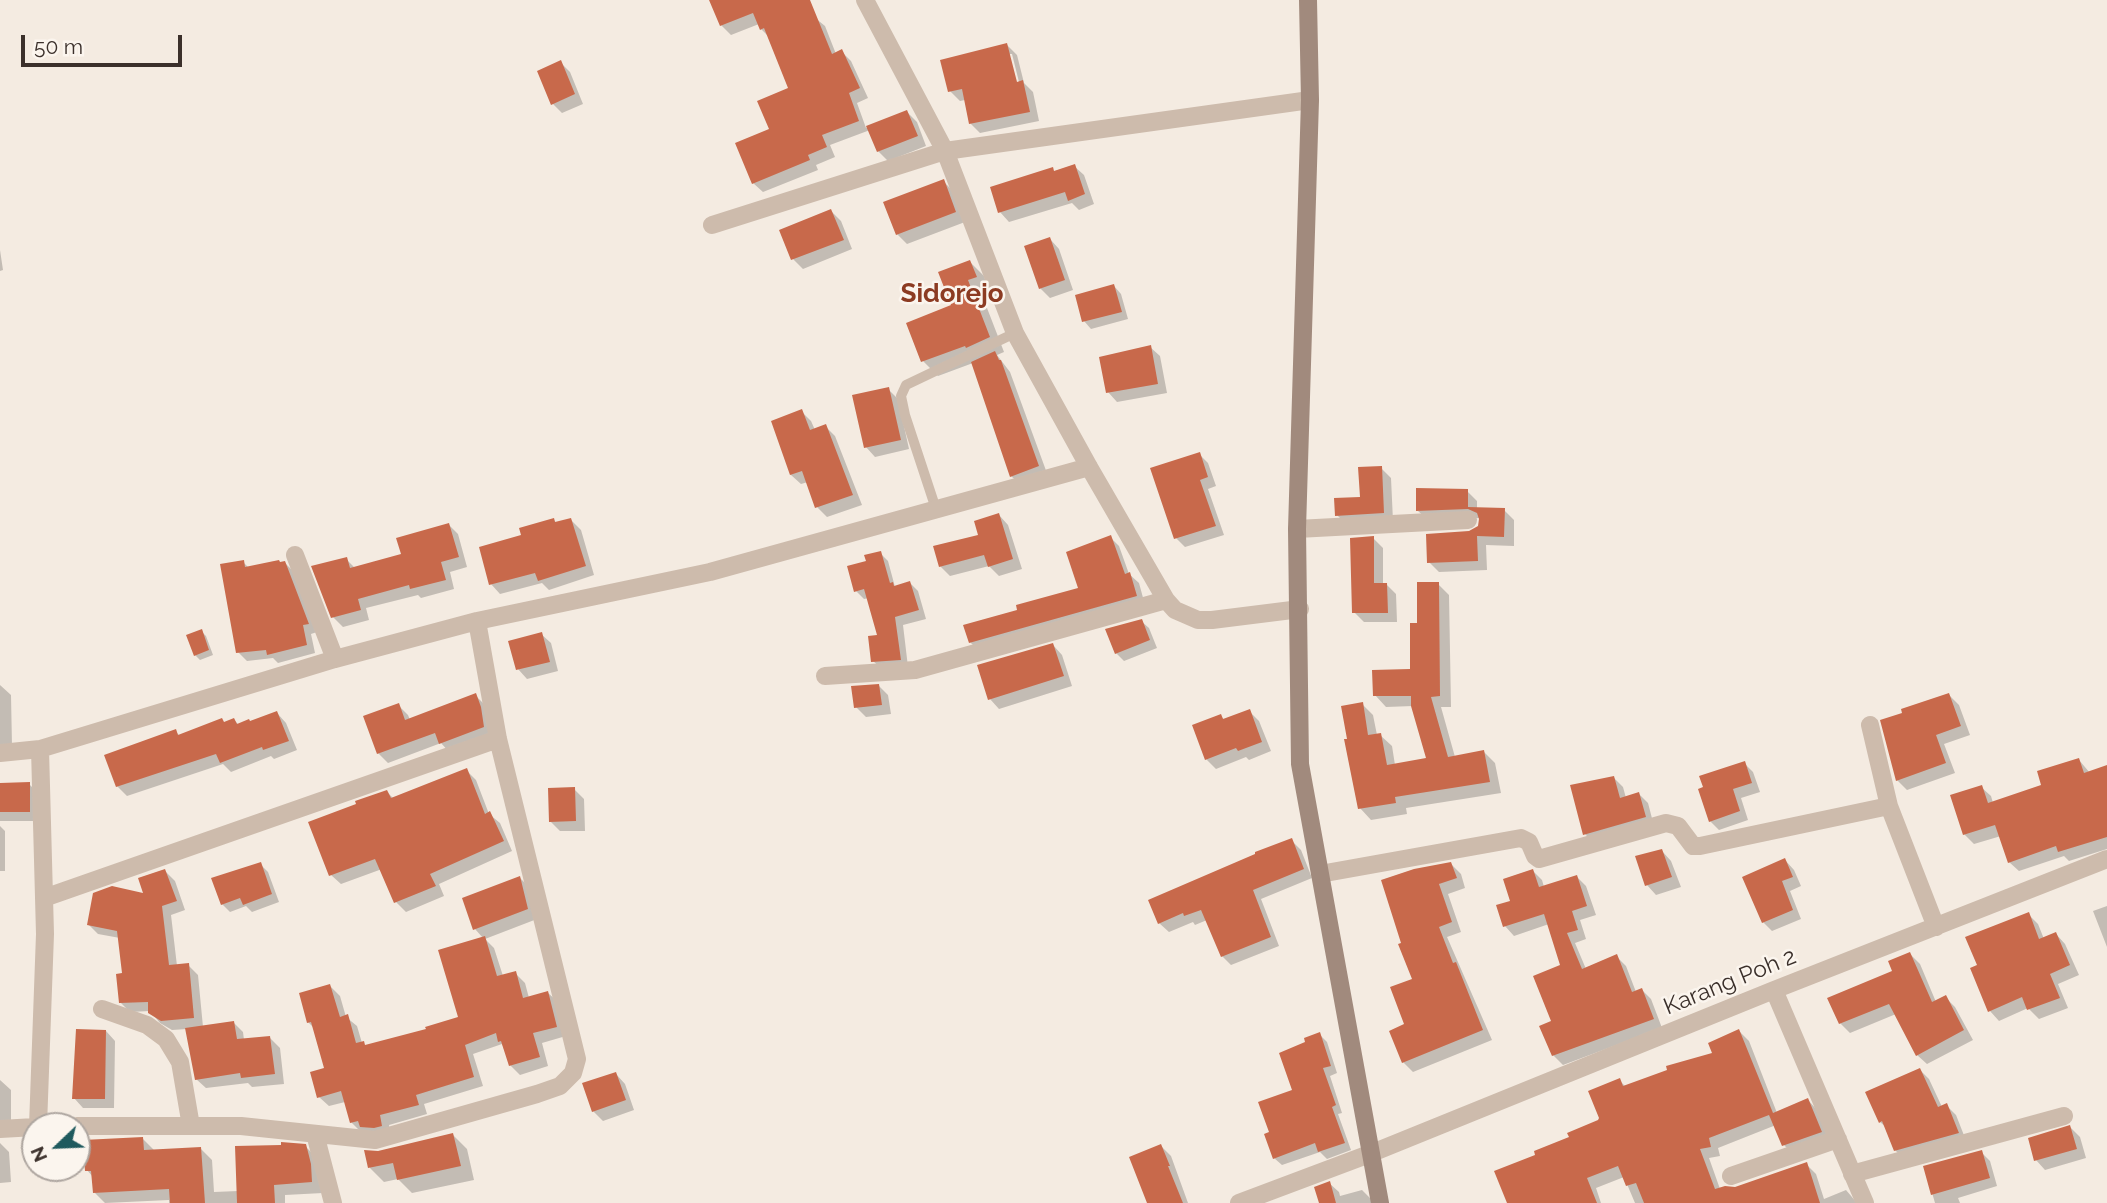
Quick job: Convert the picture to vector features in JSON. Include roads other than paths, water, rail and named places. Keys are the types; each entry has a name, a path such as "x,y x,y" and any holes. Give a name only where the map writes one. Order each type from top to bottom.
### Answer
{"main road":[{"path":"1308,0 1310,100 1297,529 1300,764 1380,1203"}],"street":[{"path":"865,0 945,151 1015,333 1166,600 1175,610 1198,620 1300,609"},
{"path":"712,225 945,151 1310,100"},
{"path":"0,753 40,749 335,659 477,621 710,572 1089,467"},
{"path":"1297,529 1468,520"},
{"path":"295,555 335,659"},
{"path":"825,676 915,670 1166,600"},
{"path":"91,1126 281,1128 375,1140 537,1094 560,1086 573,1073 577,1059 498,739 477,621"},
{"path":"1870,725 1889,806 1936,927"},
{"path":"44,898 498,739"},
{"path":"38,1112 45,934 40,749"},
{"path":"1320,874 1521,838 1529,842 1539,859 1666,823 1678,826 1693,846 1889,806"},
{"name":"Karang Poh 2","path":"1239,1203 1372,1153 2107,859"},
{"path":"1774,990 1865,1203"},
{"path":"102,1009 147,1025 166,1040 180,1062 191,1126"},
{"path":"1852,1174 2064,1116"},
{"path":"0,1129 21,1127"},
{"path":"314,1133 333,1203"},
{"path":"1731,1176 1838,1139"}],"lane":[{"path":"936,509 901,396 906,385 1015,333"}],"district":[{"name":"Sidorejo","path":"952,294"}]}
